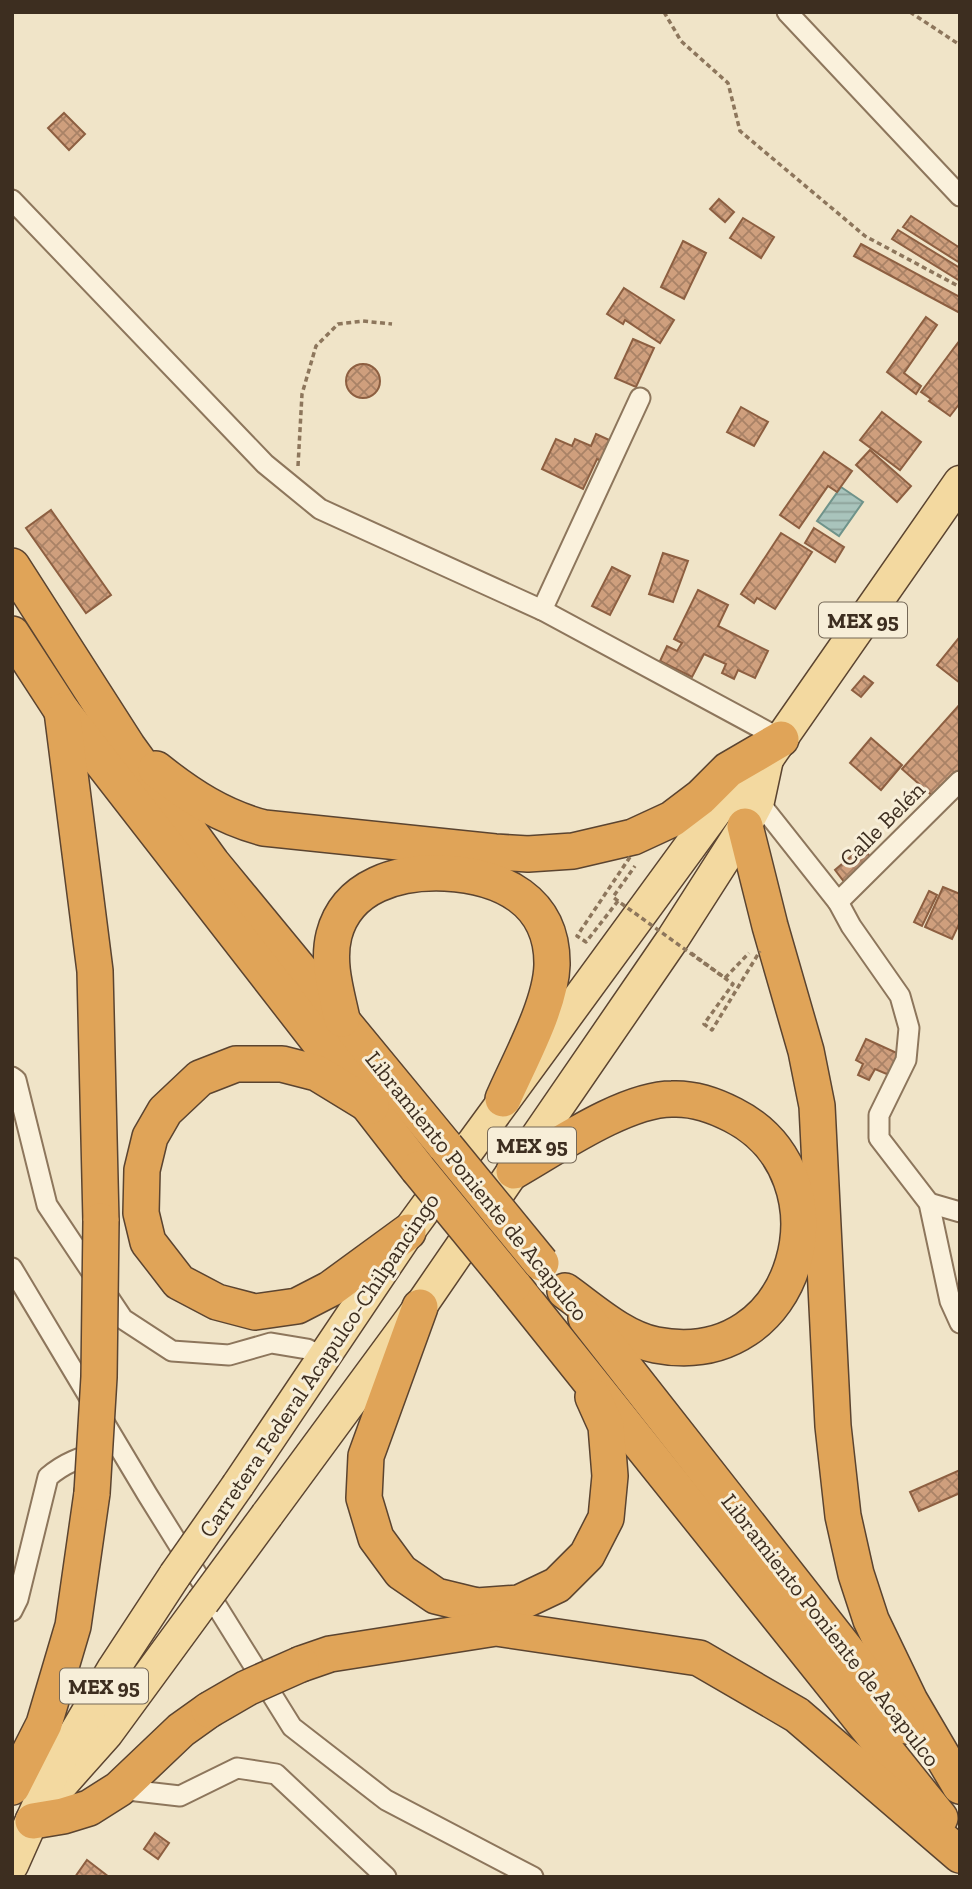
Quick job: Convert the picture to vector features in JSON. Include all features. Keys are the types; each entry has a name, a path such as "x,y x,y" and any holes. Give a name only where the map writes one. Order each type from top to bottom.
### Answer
{"highway":[{"name":"Libramiento Poniente de Acapulco","path":"12,566 128,747 212,863 565,1292 960,1795"},
{"name":"Libramiento Poniente de Acapulco","path":"12,634 62,711 418,1169 960,1841"},
{"path":"62,711 95,971 101,1221 99,1377 92,1493 73,1626 44,1724 29,1803 63,1816 89,1808 119,1789 181,1730 209,1710 247,1688 302,1664 330,1654 496,1628 699,1658 797,1715 960,1855"},
{"path":"128,747 210,807 234,819 264,828 528,854 595,847 656,827 687,809 728,770 774,749"},
{"path":"752,813 770,926 806,1051 817,1106 833,1426 843,1516 856,1574 872,1620 910,1701 960,1786"},
{"path":"344,1026 333,983 332,947 340,919 361,894 387,879 417,873 463,874 500,883 519,894 540,917 550,946 552,963 546,997 503,1099"},
{"path":"371,1106 317,1073 282,1064 236,1064 200,1078 165,1111 150,1138 142,1170 141,1213 148,1242 179,1282 217,1302 255,1312 297,1306 330,1289 408,1232"},
{"path":"514,1171 625,1109 672,1099 697,1101 720,1108 739,1118 769,1144 791,1181 799,1221 798,1241 791,1272 774,1303 760,1319 730,1338 695,1347 655,1345 621,1330 565,1292"},
{"path":"420,1307 366,1456 364,1498 376,1538 401,1572 436,1596 477,1606 519,1603 557,1585 587,1555 606,1518 610,1476 606,1426 579,1366"}],"main road":[{"name":"MEX 95","path":"774,749 960,482"},
{"name":"Carretera Federal Acapulco-Chilpancingo","path":"29,1803 68,1780 107,1733 420,1307 672,940 752,813 774,749"},
{"name":"Carretera Federal Acapulco-Chilpancingo","path":"12,1865 29,1803 56,1766 175,1575 408,1232 737,782 774,749"}],"street":[{"path":"787,12 960,196"},
{"path":"12,200 265,464 320,509 542,610 774,749"},
{"path":"542,610 640,398"},
{"name":"Calle Belén","path":"838,902 960,780"},
{"path":"752,813 838,902 851,926 900,996 909,1028 906,1060 879,1115 879,1138 929,1203 950,1301 960,1323"},
{"path":"12,1077 16,1080 47,1205 123,1318 172,1351 229,1355 271,1343 307,1349 324,1357"},
{"path":"929,1203 960,1212"},
{"path":"12,1268 292,1727 386,1800 533,1877"},
{"path":"12,1611 18,1600 48,1477 59,1467 82,1457 119,1447"},
{"path":"119,1789 180,1796 237,1768 276,1774 386,1877"}],"path":[{"path":"664,12 681,41 727,83 740,131 866,236 960,287"},
{"path":"910,12 960,45"},
{"path":"296,489 302,394 316,346 338,324 363,321 393,324"},
{"path":"631,857 577,936 586,942 618,901 733,984 704,1024 712,1030 760,951 754,947 725,978 672,940"}],"water":[{"path":"841,487 863,502 839,536 817,521"}],"building":[{"path":"64,113 85,134 69,150 48,128"},
{"path":"719,199 734,212 725,222 710,209"},
{"path":"911,216 960,248 960,263 903,227"},
{"path":"743,218 774,237 761,258 730,238"},
{"path":"898,230 960,268 960,281 892,239"},
{"path":"683,241 706,253 684,299 661,287"},
{"path":"861,244 960,297 960,313 854,256"},
{"path":"624,288 674,320 660,343 625,320 623,324 607,314"},
{"path":"926,317 937,325 904,373 921,386 916,394 887,372"},
{"path":"633,339 654,348 636,387 615,378"},
{"path":"960,340 960,403 950,416 921,392"},
{"path":"363,364 375,369 380,381 375,393 363,398 351,393 346,381 351,369"},
{"path":"741,407 768,422 754,446 727,432"},
{"path":"882,412 921,442 900,470 860,440"},
{"path":"596,434 618,444 609,464 597,459 583,489 542,469 556,439 572,446 575,439 591,446"},
{"path":"870,450 911,486 897,502 856,465"},
{"path":"824,452 852,471 837,492 828,486 799,528 780,515"},
{"path":"51,510 111,595 86,613 26,528"},
{"path":"814,528 844,547 835,562 805,543"},
{"path":"781,533 812,552 775,609 757,598 754,603 741,594"},
{"path":"663,553 688,561 673,602 649,594"},
{"path":"612,567 630,576 610,615 592,606"},
{"path":"698,590 728,605 718,626 768,651 755,678 738,670 734,679 722,673 726,664 704,654 692,677 660,661 667,646 677,651 682,643 674,639"},
{"path":"958,639 960,641 960,683 937,665"},
{"path":"864,676 873,683 861,697 852,690"},
{"path":"960,704 960,772 936,799 902,769"},
{"path":"871,738 902,765 881,790 850,763"},
{"path":"862,847 873,860 845,883 835,870"},
{"path":"943,887 960,894 960,922 952,939 925,927"},
{"path":"929,891 937,895 922,926 914,922"},
{"path":"866,1039 899,1054 889,1075 875,1069 869,1080 858,1075 863,1064 856,1060"},
{"path":"960,1470 960,1493 919,1511 910,1492"},
{"path":"155,1833 169,1843 158,1859 144,1849"},
{"path":"87,1860 109,1877 75,1877"}]}
